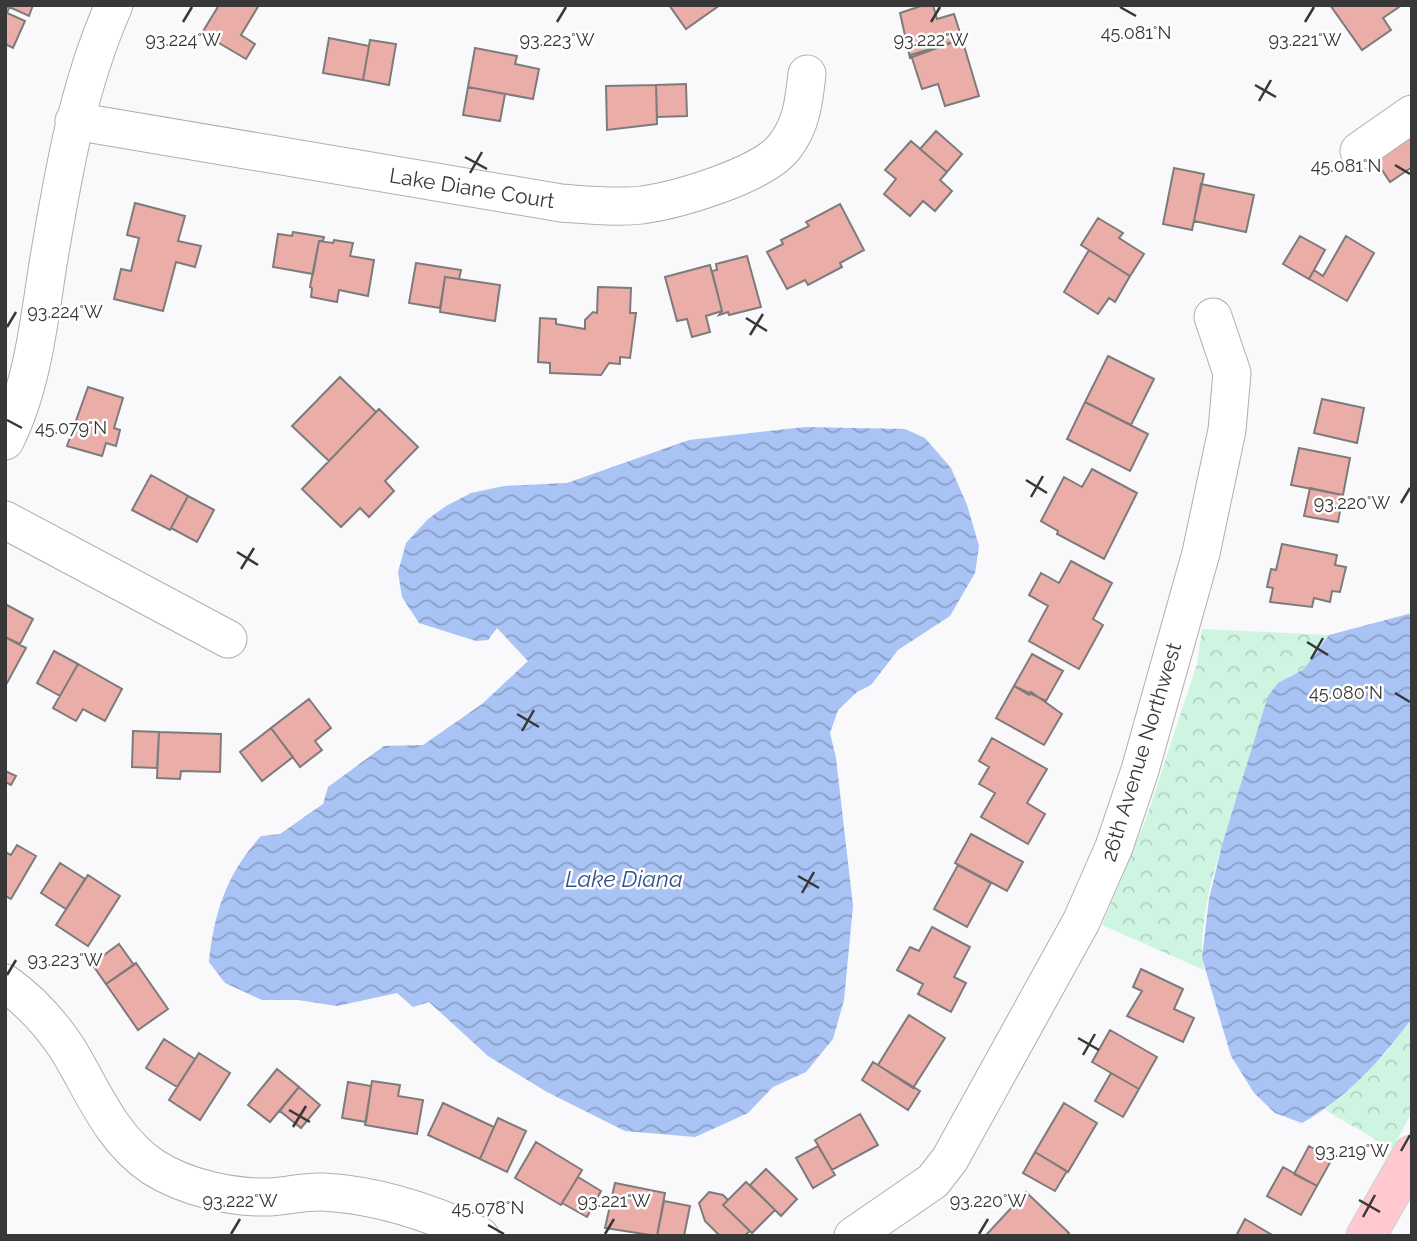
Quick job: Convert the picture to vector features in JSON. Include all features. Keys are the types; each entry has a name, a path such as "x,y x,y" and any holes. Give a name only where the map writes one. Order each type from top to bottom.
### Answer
{"main road":[{"path":"1366,1236 1412,1155"}],"street":[{"path":"5,441 26,380 39,320 80,94 114,5"},
{"name":"Lake Diane Court","path":"74,121 561,203 642,205 725,182 761,164 784,148 801,117 807,74"},
{"path":"1359,151 1412,114"},
{"name":"26th Avenue Northwest","path":"853,1236 933,1181 950,1159 1081,922 1114,847 1140,770 1217,484 1227,430 1232,373 1213,317"},
{"path":"5,520 228,639"},
{"path":"5,983 35,1008 66,1047 116,1132 153,1167 205,1189 232,1195 268,1197 321,1192 369,1197 426,1211 480,1236"}],"green space":[{"path":"1202,629 1329,635 1304,669 1289,676 1230,821 1207,902 1202,938 1204,970 1102,925 1146,819 1197,664"},
{"path":"1412,1018 1412,1112 1392,1149 1325,1110 1385,1054"}],"water":[{"name":"Lake Diana","path":"805,427 905,429 925,438 951,468 967,505 979,546 975,573 950,616 898,650 871,685 857,692 838,710 830,733 836,758 853,906 844,1000 833,1039 806,1072 773,1087 748,1113 695,1137 625,1131 547,1092 488,1056 429,1002 413,1007 397,993 337,1006 298,1000 262,1000 225,983 209,962 214,926 231,879 261,836 280,834 323,804 328,787 384,746 423,745 482,704 528,661 497,628 488,640 476,641 419,623 402,597 398,572 406,543 428,519 471,493 504,486 567,483 689,440"},
{"path":"1412,613 1412,1018 1349,1090 1302,1123 1275,1113 1254,1093 1231,1056 1202,958 1209,899 1222,845 1268,696 1278,683 1304,669 1329,635"}],"building":[{"path":"5,5 33,5 29,16"},
{"path":"219,5 259,5 241,35 255,44 246,59 202,33"},
{"path":"669,5 720,5 686,29"},
{"path":"924,5 933,5 937,19 954,14 962,39 910,58 900,13"},
{"path":"1330,5 1402,5 1383,18 1391,30 1362,50"},
{"path":"5,6 9,8 7,13 25,21 13,48 5,44"},
{"path":"329,38 369,46 363,80 323,73"},
{"path":"962,39 979,96 945,106 938,84 922,89 911,55"},
{"path":"370,40 396,44 389,85 363,80"},
{"path":"475,48 517,56 515,64 539,69 533,99 468,87"},
{"path":"686,84 687,116 657,117 656,85"},
{"path":"656,85 657,124 607,130 606,86"},
{"path":"468,87 505,94 500,121 463,115"},
{"path":"936,131 962,154 947,172 920,149"},
{"path":"1412,136 1412,167 1390,182 1376,161"},
{"path":"911,141 947,172 940,180 952,191 935,211 923,201 910,216 884,194 896,179 885,170"},
{"path":"1174,168 1204,174 1192,230 1163,224"},
{"path":"1201,184 1254,195 1246,232 1194,221"},
{"path":"135,203 185,216 178,241 201,246 195,267 176,262 163,311 114,299 121,269 131,271 139,238 127,235"},
{"path":"840,204 864,250 840,263 842,267 808,285 805,280 787,289 767,252 783,244 781,240 809,226 806,222"},
{"path":"1098,218 1123,233 1119,238 1144,254 1130,276 1081,245"},
{"path":"293,232 324,237 323,241 319,241 313,274 273,267 278,234 292,236"},
{"path":"1300,236 1325,250 1309,279 1283,264"},
{"path":"1346,236 1374,253 1347,301 1309,279 1314,270 1323,276"},
{"path":"334,240 353,243 350,256 374,260 368,296 339,290 337,302 311,297 310,287 319,241 333,243"},
{"path":"1089,250 1130,276 1115,302 1109,298 1098,314 1064,292"},
{"path":"747,256 761,307 719,315 722,311 712,271 717,270 716,264"},
{"path":"416,263 461,270 459,279 445,277 440,308 409,303"},
{"path":"710,265 722,311 706,316 710,332 692,337 687,319 677,321 665,277"},
{"path":"445,277 500,285 495,321 440,312"},
{"path":"598,287 631,288 630,313 636,313 630,358 620,357 620,364 609,363 601,375 550,373 550,363 538,362 540,318 556,319 556,324 585,329 585,320 593,312 597,313"},
{"path":"1108,356 1154,379 1131,425 1085,402"},
{"path":"340,377 376,412 329,461 292,426"},
{"path":"88,387 123,398 114,428 120,430 116,446 106,443 102,456 67,446"},
{"path":"1322,399 1364,408 1357,443 1314,433"},
{"path":"1085,402 1148,434 1130,471 1067,439"},
{"path":"379,409 418,447 385,481 394,491 369,517 360,508 341,527 302,489"},
{"path":"1299,448 1350,458 1343,495 1291,485"},
{"path":"1092,469 1137,493 1104,559 1057,534 1058,531 1041,521 1064,477 1082,487"},
{"path":"151,475 188,496 170,530 132,510"},
{"path":"1310,488 1343,495 1338,522 1304,516"},
{"path":"188,496 214,510 197,542 171,528"},
{"path":"1282,544 1337,555 1335,565 1346,567 1340,592 1332,591 1330,602 1314,598 1312,607 1270,602 1273,588 1267,587 1271,569 1276,570"},
{"path":"1071,561 1112,583 1093,619 1103,625 1079,669 1029,641 1048,606 1029,595 1041,573 1059,583"},
{"path":"5,604 33,619 20,644 5,637"},
{"path":"5,637 26,648 7,683 5,683"},
{"path":"54,651 78,664 60,696 37,683"},
{"path":"1032,654 1063,671 1046,701 1014,686"},
{"path":"78,664 122,689 105,721 83,709 76,721 53,708"},
{"path":"1014,686 1029,695 1031,692 1062,714 1044,745 996,718"},
{"path":"309,699 331,728 315,741 322,750 300,767 271,728"},
{"path":"271,728 293,757 262,781 240,752"},
{"path":"133,731 159,732 157,768 132,767"},
{"path":"159,732 221,734 220,772 181,771 180,779 157,778"},
{"path":"992,738 1047,769 1027,803 1045,814 1028,844 981,817 995,793 979,784 989,767 979,761"},
{"path":"5,771 16,776 11,785 5,782"},
{"path":"971,834 1023,862 1007,891 955,863"},
{"path":"17,845 36,856 11,899 5,896 5,852 11,855"},
{"path":"60,863 85,879 66,909 41,893"},
{"path":"958,865 991,883 967,927 934,909"},
{"path":"88,875 120,896 88,946 56,925"},
{"path":"932,927 970,947 954,977 966,983 951,1012 918,994 923,984 897,970 910,947 919,951"},
{"path":"119,944 134,965 106,984 92,964"},
{"path":"136,963 168,1009 138,1030 106,984"},
{"path":"1141,969 1183,989 1174,1009 1194,1018 1183,1042 1127,1016 1142,991 1133,987"},
{"path":"909,1015 945,1038 913,1088 878,1065"},
{"path":"1110,1030 1157,1057 1139,1089 1092,1062"},
{"path":"164,1039 195,1059 177,1087 146,1068"},
{"path":"199,1053 230,1073 200,1120 169,1100"},
{"path":"873,1062 920,1091 908,1110 862,1080"},
{"path":"277,1069 299,1087 270,1122 248,1105"},
{"path":"1111,1073 1139,1089 1123,1117 1095,1101"},
{"path":"372,1081 400,1085 398,1096 423,1100 417,1134 365,1125"},
{"path":"348,1082 371,1086 366,1122 342,1118"},
{"path":"299,1087 320,1105 301,1128 280,1111"},
{"path":"443,1103 494,1127 480,1159 428,1135"},
{"path":"1064,1103 1097,1123 1068,1172 1035,1152"},
{"path":"860,1114 878,1145 832,1170 815,1140"},
{"path":"498,1118 526,1131 507,1172 480,1159"},
{"path":"536,1142 582,1170 561,1205 515,1178"},
{"path":"818,1146 835,1175 813,1188 796,1158"},
{"path":"1309,1146 1332,1159 1317,1186 1294,1174"},
{"path":"1035,1152 1067,1171 1055,1191 1023,1173"},
{"path":"1283,1167 1317,1186 1301,1215 1267,1196"},
{"path":"766,1169 797,1199 781,1216 750,1185"},
{"path":"578,1177 601,1191 587,1217 562,1203"},
{"path":"746,1182 775,1210 752,1233 723,1205"},
{"path":"615,1183 665,1193 657,1236 605,1228"},
{"path":"709,1192 723,1195 728,1200 723,1205 750,1231 744,1236 720,1236 705,1221 699,1203"},
{"path":"1026,1192 1069,1233 1066,1236 986,1235"},
{"path":"664,1201 690,1206 684,1236 657,1236"},
{"path":"1245,1219 1274,1236 1236,1236"}]}
